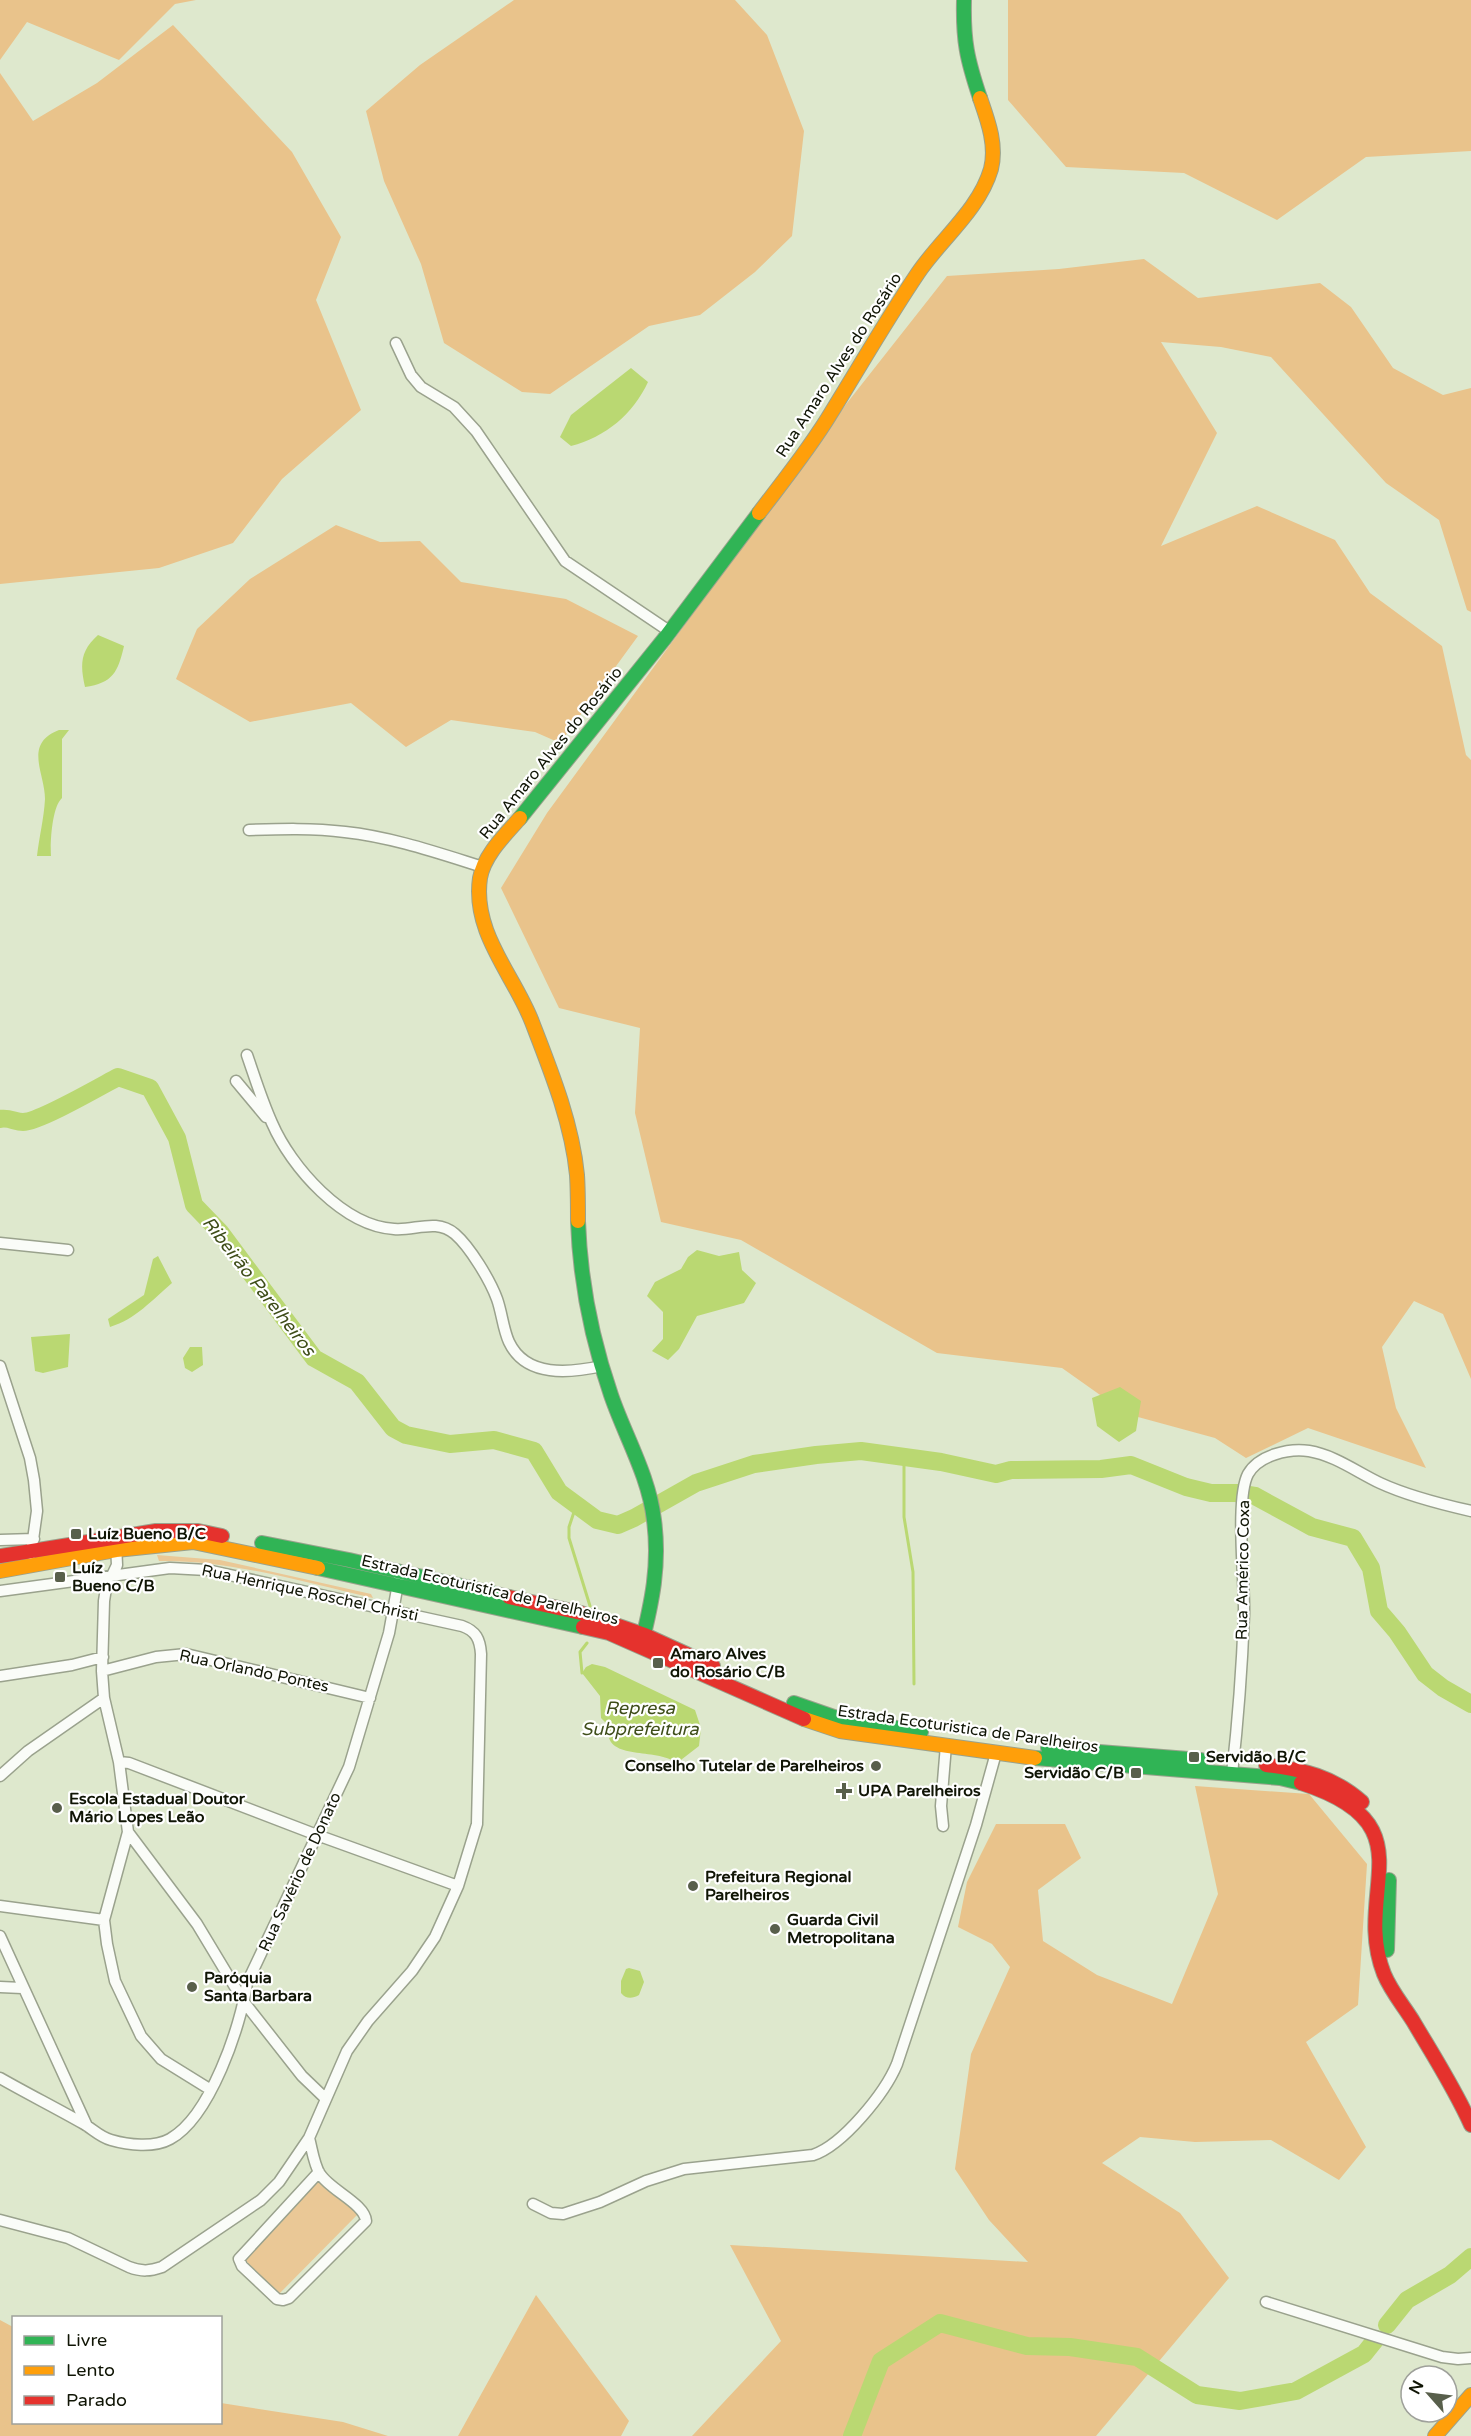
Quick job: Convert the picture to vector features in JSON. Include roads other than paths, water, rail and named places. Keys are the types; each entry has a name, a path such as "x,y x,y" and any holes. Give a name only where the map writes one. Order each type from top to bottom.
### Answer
{"main road":[{"name":"Rua Amaro Alves do Rosário","path":"643,1641 652,1607 656,1572 654,1517 645,1480 620,1420 602,1366 593,1329 579,1253 577,1174 567,1121 530,1016 496,957 486,932 479,897 483,867 504,836 537,799 669,631 809,446 919,271 972,205 987,178 993,161 992,140 966,55 963,31 964,0"},
{"name":"Estrada Ecoturistica de Parelheiros","path":"0,1556 116,1544 156,1531 198,1531 304,1550 399,1578 581,1613 606,1620 643,1641 823,1726 857,1734 996,1753 1034,1752"},
{"name":"Estrada Ecoturistica de Parelheiros","path":"0,1571 37,1553"},
{"name":"Estrada Ecoturistica de Parelheiros","path":"643,1641 808,1709 866,1723 1034,1752 1233,1769 1304,1783 1330,1792 1347,1802 1375,1833 1381,1862 1376,1924 1378,1959 1384,1977 1438,2060 1471,2125"},
{"name":"Estrada Ecoturistica de Parelheiros","path":"1233,1769 1287,1767 1336,1781 1354,1794 1377,1818 1383,1828 1389,1852 1387,1950 1390,1965 1471,2102"},
{"path":"1435,2436 1471,2395"}],"street":[{"path":"396,343 411,375 421,387 454,407 476,431 565,561 669,631"},
{"path":"249,830 312,829 348,832 427,850 483,867"},
{"path":"247,1055 272,1124"},
{"path":"236,1081 272,1124 301,1171 328,1197 354,1217 382,1228 396,1230 429,1225 439,1226 456,1235 474,1258 497,1298 510,1343 519,1358 531,1366 547,1371 583,1370 602,1366"},
{"path":"0,1243 68,1250"},
{"path":"0,1366 30,1458 37,1511 37,1553 0,1540"},
{"name":"Rua Américo Coxa","path":"1233,1769 1244,1613 1242,1501 1248,1474 1259,1462 1293,1450 1312,1451 1411,1496 1471,1511"},
{"path":"116,1544 117,1565 106,1588 104,1601 102,1671 104,1698 119,1762 128,1832 104,1920 115,1981 141,2036 161,2060 211,2090"},
{"name":"Rua Henrique Roschel Christi","path":"0,1591 170,1568 207,1570 456,1624 474,1632 480,1642 481,1654 479,1790 474,1839 458,1886"},
{"name":"Rua Savério de Donato","path":"0,2078 112,2141 136,2144 160,2142 168,2140 184,2128 211,2090 240,2019 247,1983 349,1767 370,1698 393,1611 399,1578"},
{"name":"Rua Orlando Pontes","path":"102,1671 156,1657 186,1654 370,1698"},
{"path":"0,1676 72,1665 103,1657"},
{"path":"0,1776 28,1751 104,1698"},
{"path":"943,1826 941,1806 946,1745"},
{"path":"533,2204 552,2213 563,2214 600,2202 646,2181 684,2169 813,2155 827,2149 843,2134 884,2091 897,2064 976,1825 996,1753"},
{"path":"0,2220 60,2235 129,2267 140,2271 151,2271 162,2267 261,2200 279,2182 309,2138 347,2051 368,2021 428,1950 458,1886 129,1763 119,1762"},
{"path":"128,1832 197,1924 244,2002 302,2076 326,2099"},
{"path":"0,1906 104,1920"},
{"path":"0,1936 87,2126"},
{"path":"0,1987 22,1988"},
{"path":"309,2138 319,2172 325,2181 361,2210 366,2221 289,2298 277,2299 242,2266 239,2259 319,2172"},
{"path":"1266,2302 1442,2357 1458,2360 1471,2358"}],"water":[{"path":"631,368 648,382 635,404 617,423 596,437 571,446 560,437 571,415"},
{"path":"98,635 124,646 122,655 113,675 102,683 85,687 82,672 83,659 88,647"},
{"path":"59,730 69,730 62,739 62,798 54,817 51,856 37,856 45,799 38,760 39,751 48,736"},
{"path":"697,1250 719,1256 739,1252 742,1270 756,1283 744,1303 697,1316 679,1349 668,1360 652,1351 663,1339 663,1312 647,1296 655,1282 681,1269 688,1257"},
{"path":"158,1256 172,1283 136,1314 110,1327 108,1319 144,1295 153,1259"},
{"path":"70,1334 68,1367 43,1373 35,1371 31,1337"},
{"path":"190,1347 202,1347 203,1365 192,1372 185,1368 183,1358"},
{"path":"1120,1387 1141,1401 1136,1431 1119,1442 1097,1426 1092,1398"},
{"name":"Represa Subprefeitura","path":"592,1664 605,1667 695,1710 701,1728 699,1746 677,1763 667,1758 632,1752 613,1745 609,1737 608,1725 601,1718 600,1696 582,1673"},
{"path":"626,1969 640,1971 644,1982 639,1995 632,1998 621,1993 621,1981"}],"waterway":[{"name":"Ribeirão Parelheiros","path":"0,1119 23,1122 31,1120 56,1110 118,1077 150,1088 177,1138 194,1205 220,1232 314,1358 357,1382 393,1428 406,1435 450,1444 494,1440 534,1451 559,1492 597,1520 618,1525 696,1483 754,1464 816,1455 861,1451 941,1462 996,1474 1011,1470 1101,1469 1131,1465 1186,1487 1211,1493 1255,1496 1312,1527 1353,1538 1371,1568 1379,1611 1397,1632 1425,1674 1443,1688 1471,1704"},
{"path":"904,1456 904,1517 913,1572 914,1684"},
{"path":"576,1506 569,1527 569,1538 590,1606"},
{"path":"582,1673 580,1652 587,1643"},
{"path":"1387,2325 1407,2300 1450,2275 1471,2257"},
{"path":"852,2436 881,2361 940,2323 1027,2346 1070,2347 1137,2357 1197,2395 1240,2401 1296,2391 1364,2354 1376,2339"}],"place":[{"name":"Luíz Bueno B/C","path":"76,1534"},
{"name":"Luíz Bueno C/B","path":"60,1577"},
{"name":"Amaro Alves do Rosário C/B","path":"658,1663"},
{"name":"Servidão B/C","path":"1194,1757"},
{"name":"Conselho Tutelar de Parelheiros","path":"876,1766"},
{"name":"Servidão C/B","path":"1136,1773"},
{"name":"UPA Parelheiros","path":"844,1791"},
{"name":"Escola Estadual Doutor Mário Lopes Leão","path":"57,1808"},
{"name":"Prefeitura Regional Parelheiros","path":"693,1886"},
{"name":"Guarda Civil Metropolitana","path":"775,1929"},
{"name":"Paróquia Santa Barbara","path":"192,1987"}]}
